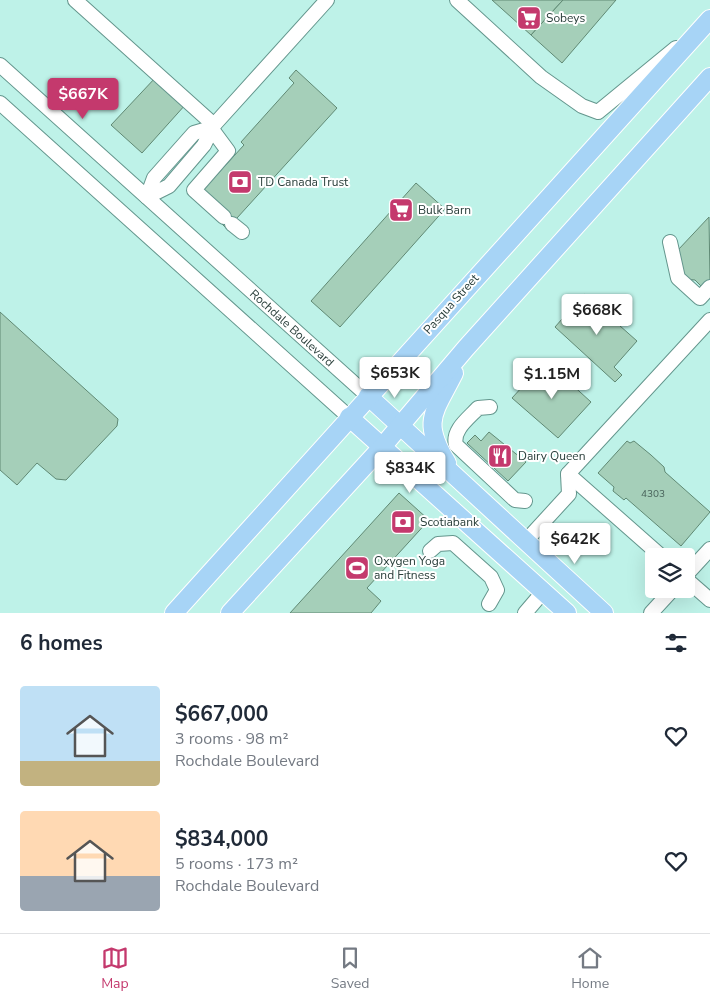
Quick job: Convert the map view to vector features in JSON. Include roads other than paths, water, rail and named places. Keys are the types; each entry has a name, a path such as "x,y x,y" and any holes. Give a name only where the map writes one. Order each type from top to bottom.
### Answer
{"main road":[{"name":"Pasqua Street","path":"174,613 708,21"},
{"path":"233,612 382,447 466,348 710,77"},
{"path":"460,482 433,439 431,427 433,415 466,348"},
{"name":"Rochdale Boulevard","path":"368,396 604,613"},
{"path":"349,417 567,613"}],"street":[{"path":"75,0 212,127 228,151 194,190 233,224"},
{"path":"147,197 169,186 204,145 212,127 327,0"},
{"path":"457,0 541,77 582,106 598,112 708,21"},
{"name":"Rochdale Boulevard","path":"0,65 368,396"},
{"path":"0,103 349,417"},
{"path":"670,242 678,278 700,298 710,287"},
{"path":"525,542 569,494 568,474 710,321"},
{"path":"490,407 478,408 457,430 454,438 456,445 516,500 525,501"},
{"path":"568,474 653,548"},
{"path":"430,551 438,544 453,543 491,577 497,590 489,604"},
{"path":"695,565 710,549"},
{"path":"695,587 710,600"},
{"path":"525,613 544,592"},
{"path":"651,613 665,598"}],"place":[{"name":"Sobeys","path":"529,18"},
{"name":"TD Canada Trust","path":"240,182"},
{"name":"Bulk Barn","path":"401,210"},
{"name":"Dairy Queen","path":"500,456"},
{"name":"Scotiabank","path":"403,522"},
{"name":"Oxygen Yoga and Fitness","path":"357,568"}]}
